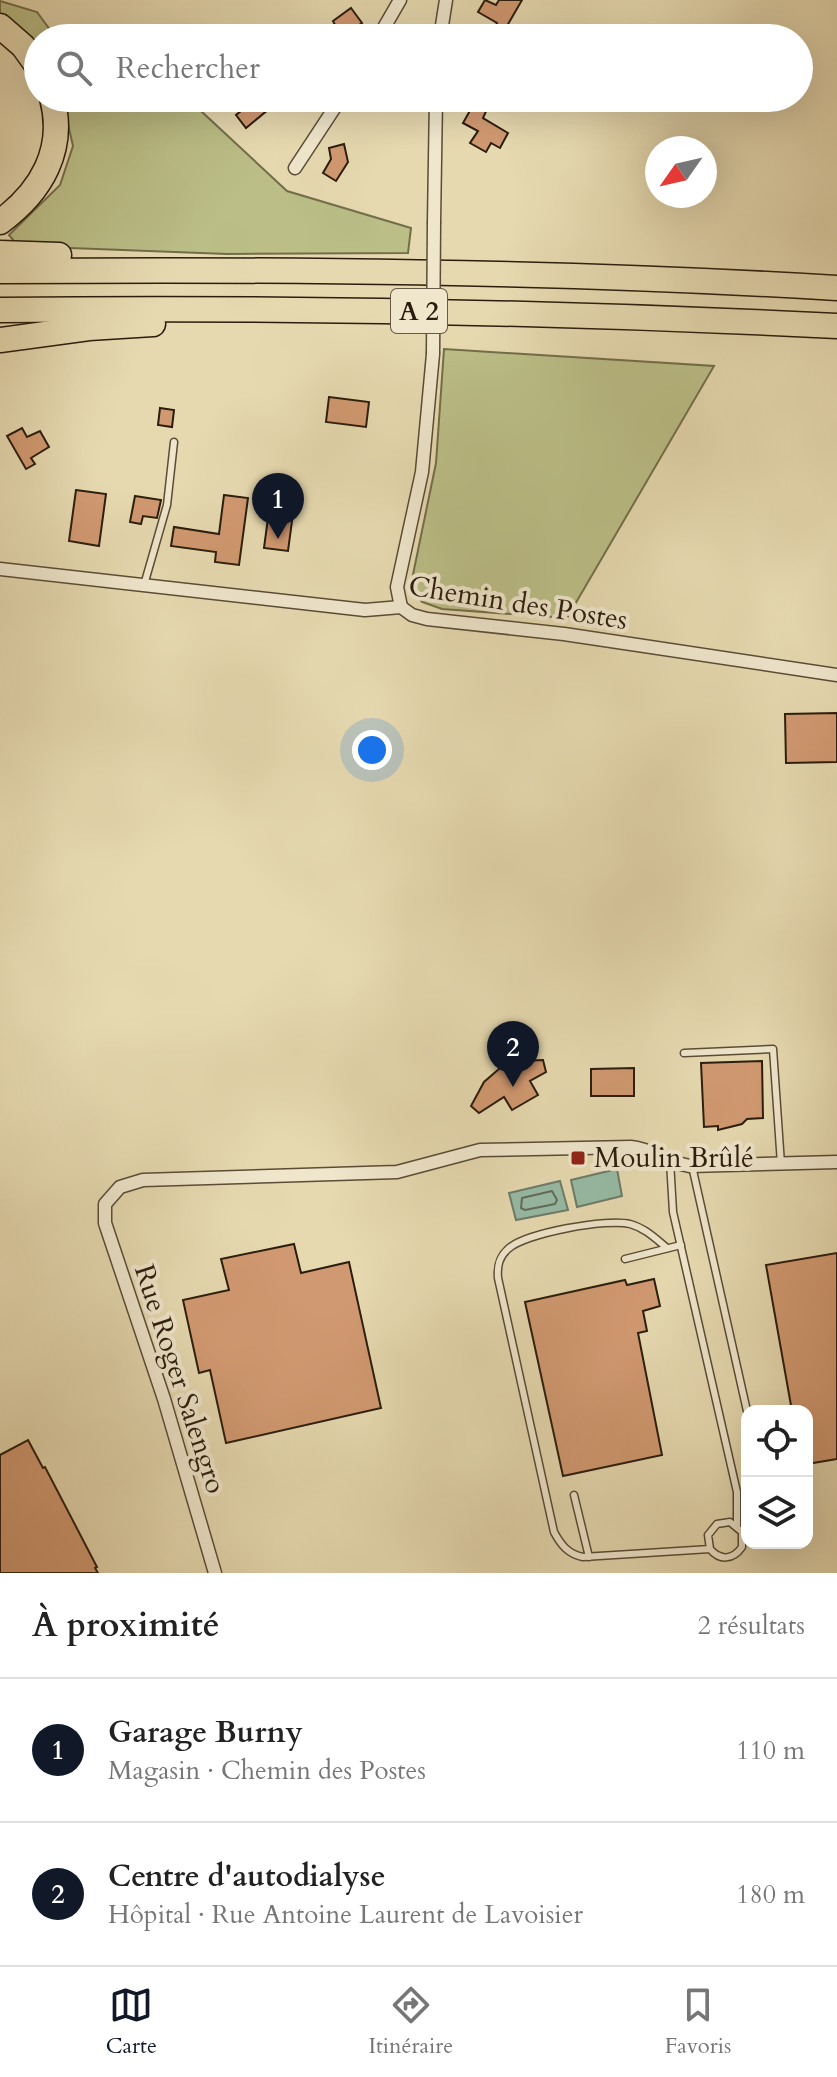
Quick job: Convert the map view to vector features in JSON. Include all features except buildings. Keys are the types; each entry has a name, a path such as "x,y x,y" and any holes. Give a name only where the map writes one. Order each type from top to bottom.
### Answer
{"highway":[{"path":"0,26 24,47"},
{"path":"0,222 28,197 49,165 56,137 53,112"},
{"path":"0,253 202,260 260,271"},
{"name":"A 2","path":"0,271 260,271 590,277 837,288"},
{"name":"A 2","path":"0,310 396,310 837,326"},
{"path":"0,340 119,326 316,320 396,310"}],"street":[{"path":"386,24 400,0"},
{"path":"442,24 446,0"},
{"path":"295,168 332,112"},
{"path":"401,607 397,587 422,472 433,354 436,112"},
{"name":"Chemin des Postes","path":"0,569 365,610 401,607 412,615 427,619 564,634 837,675"},
{"name":"Rue Roger Salengro","path":"215,1573 164,1399 103,1215 107,1199 120,1187 137,1180 397,1172 480,1150 631,1147 647,1150 670,1161"},
{"path":"670,1161 692,1166 837,1162"}],"lane":[{"path":"144,585 167,505 174,442"},
{"path":"684,1053 773,1049 781,1164"},
{"path":"667,1248 641,1228 610,1221 526,1238 508,1249 498,1265 498,1278 554,1532 568,1551 589,1557 710,1549 723,1558 737,1554 744,1539 737,1526 737,1492 672,1201 670,1161"},
{"path":"692,1166 746,1405"},
{"path":"625,1259 681,1245"},
{"path":"574,1495 589,1557"},
{"path":"710,1549 708,1535 714,1526 723,1522 737,1526"}],"shaded area":[{"path":"0,1 37,12 46,24 24,24 24,45 0,17"},
{"path":"65,112 202,112 287,191 411,228 408,253 227,254 18,246 9,235 60,185 73,146"},
{"path":"444,349 714,366 567,618 442,609 422,602 410,589 436,463"}],"water":[{"path":"617,1169 622,1196 577,1207 571,1180"},
{"path":"560,1181 568,1210 516,1220 509,1193"}],"place":[{"name":"Garage Burny","path":"278,539"},
{"name":"Centre d'autodialyse","path":"513,1087"},
{"name":"Moulin Brûlé","path":"578,1158"}]}
